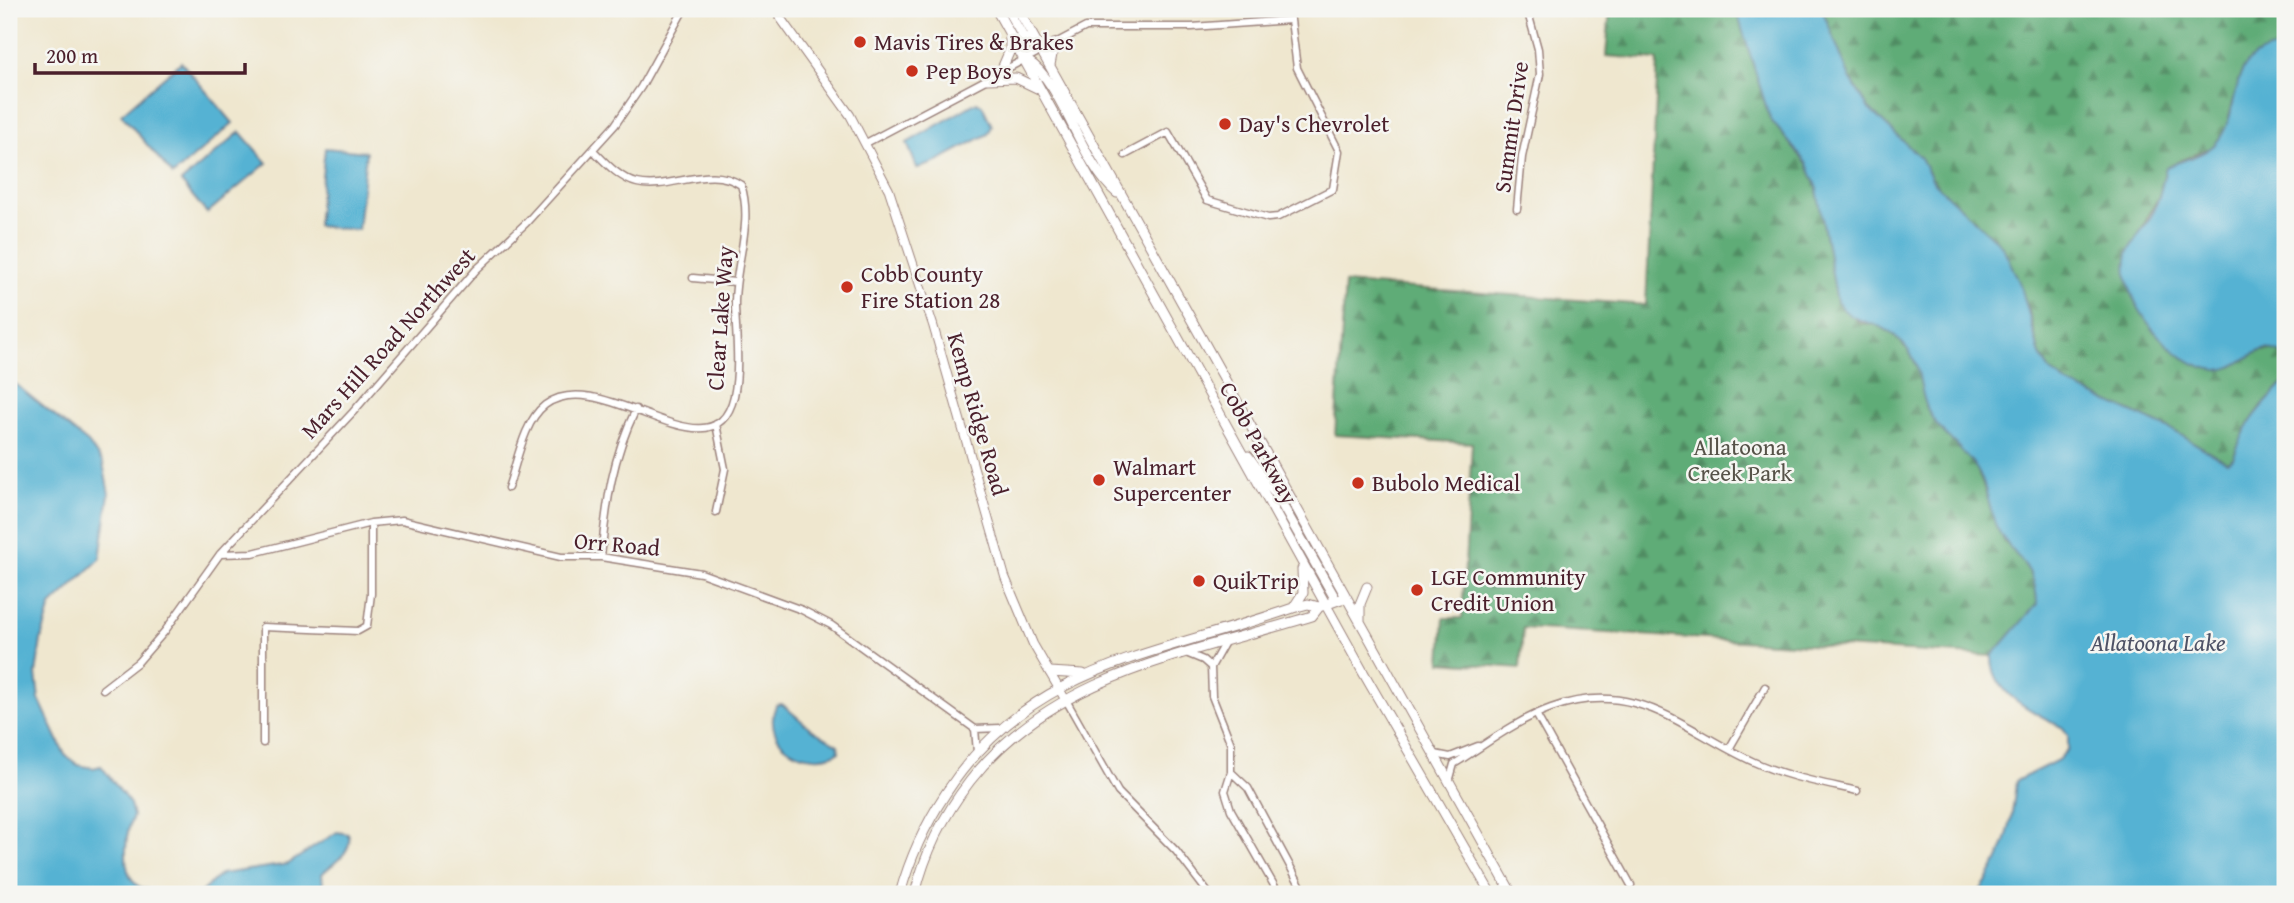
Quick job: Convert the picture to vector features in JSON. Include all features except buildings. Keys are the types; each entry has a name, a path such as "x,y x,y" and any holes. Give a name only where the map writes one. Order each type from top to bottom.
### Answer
{"main road":[{"name":"Cobb Parkway","path":"996,9 1295,551 1331,602 1360,625 1512,894"},
{"path":"1007,9 1023,37 1041,50"},
{"name":"Cobb Parkway","path":"1018,9 1122,195 1331,602 1491,894"},
{"path":"1001,71 1010,50 1010,34"},
{"path":"1050,66 1054,44"},
{"path":"1024,59 1043,74 1086,152 1109,185 1122,195"},
{"path":"987,79 1016,78 1042,90"},
{"path":"1242,452 1257,465 1276,494 1331,602"},
{"path":"1293,608 1303,593 1305,582 1295,551"},
{"path":"1360,625 1360,604 1367,587"},
{"path":"900,894 927,824 977,752 1024,708 1088,673 1293,608 1331,602"},
{"path":"915,894 924,857 954,802 1000,747 1065,699 1099,681 1312,616 1331,602"},
{"path":"1050,673 1088,673"}],"street":[{"name":"Mars Hill Road Northwest","path":"103,689 138,662 165,631 220,554 353,412 484,262 526,223 593,150 636,96 684,9"},
{"name":"Kemp Ridge Road","path":"774,9 866,143 889,190 920,282 1005,577 1033,644 1065,699"},
{"name":"Summit Drive","path":"1517,209 1522,157 1540,74 1538,49 1527,9"},
{"path":"866,143 1041,50 1094,25 1192,27 1292,20 1297,68 1339,151 1333,189 1278,217 1268,218 1207,200 1168,132 1125,155"},
{"name":"Clear Lake Way","path":"508,488 529,430 545,405 584,395 636,409 685,429 700,430 722,419 733,398 736,282 747,215 741,185 732,179 720,177 635,183 622,176 593,150"},
{"path":"693,278 736,282"},
{"path":"601,557 619,444 636,409"},
{"path":"716,424 725,469 716,512"},
{"name":"Orr Road","path":"220,554 253,553 371,523 415,521 561,557 601,557 701,573 802,610 831,625 975,729"},
{"path":"263,743 263,627 358,631 366,626 371,594 371,523"},
{"path":"1225,642 1210,667 1212,696 1230,744 1231,772 1225,792 1231,810 1279,894"},
{"path":"1186,653 1203,660 1210,667"},
{"path":"1729,749 1765,687"},
{"path":"1065,699 1118,792 1176,851 1209,894"},
{"path":"1430,751 1450,757 1479,746 1536,714 1585,700 1634,702 1668,713 1729,749 1785,774 1857,791"},
{"path":"1536,714 1631,885"},
{"path":"977,752 975,729 1000,728"},
{"path":"1450,788 1452,767 1479,746"},
{"path":"1231,772 1248,788 1305,894"}],"green space":[{"name":"Allatoona Creek Park","path":"1610,9 1736,9 1770,119 1807,164 1817,189 1837,302 1860,323 1878,325 1894,335 1909,351 1920,371 1927,408 1939,427 1961,447 1977,469 2004,541 2032,571 2038,604 1992,656 1523,628 1520,668 1441,662 1444,618 1462,618 1472,443 1335,435 1345,283 1646,305 1658,60 1606,56"},
{"path":"1822,9 2285,9 2285,48 2265,51 2236,91 2226,129 2213,147 2166,167 2160,194 2128,255 2132,290 2144,315 2232,367 2257,352 2270,351 2285,355 2285,382 2254,416 2233,459 2227,462 2172,430 2068,384 2050,371 2040,355 2028,307 2003,247 1934,183 1921,158 1869,109 1850,78"}],"water":[{"name":"Allatoona Lake","path":"1736,9 1822,9 1850,78 1869,109 1921,158 1934,183 2003,247 2021,286 2040,355 2050,371 2068,384 2172,430 2227,462 2233,458 2255,416 2285,382 2285,894 1978,894 1995,867 2006,840 2016,781 2058,760 2068,749 2068,735 2063,728 2016,700 1998,681 1994,670 1992,656 2037,604 2036,590 2028,569 1996,526 1985,487 1974,465 1931,416 1911,354 1888,330 1851,316 1837,302 1817,189 1807,164 1770,119"},
{"path":"2285,48 2285,355 2267,349 2225,369 2201,367 2167,344 2140,310 2131,291 2127,272 2128,254 2153,212 2166,167 2199,155 2215,144 2230,115 2243,70 2251,59 2265,51"},
{"path":"181,62 233,123 173,175 121,114"},
{"path":"977,102 982,105 992,126 988,134 932,164 917,168 907,143"},
{"path":"240,132 267,163 207,213 181,182"},
{"path":"325,148 366,152 358,230 317,226"},
{"path":"9,379 88,443 103,463 109,494 100,559 51,606 41,640 36,674 39,699 65,755 78,765 93,768 101,766 130,804 133,816 128,831 126,859 134,882 146,889 171,894 9,894 9,454 14,451 9,444"},
{"path":"782,704 811,729 838,745 839,752 814,757 790,750 781,742 775,731 773,719 776,705"},
{"path":"337,832 348,834 349,840 346,851 322,874 323,885 329,894 195,894 200,893 221,874 288,864"}],"place":[{"name":"Mavis Tires & Brakes","path":"860,42"},
{"name":"Pep Boys","path":"912,71"},
{"name":"Day's Chevrolet","path":"1225,124"},
{"name":"Cobb County Fire Station 28","path":"847,287"},
{"name":"Walmart Supercenter","path":"1099,480"},
{"name":"Bubolo Medical","path":"1358,483"},
{"name":"QuikTrip","path":"1199,581"},
{"name":"LGE Community Credit Union","path":"1417,590"}]}
